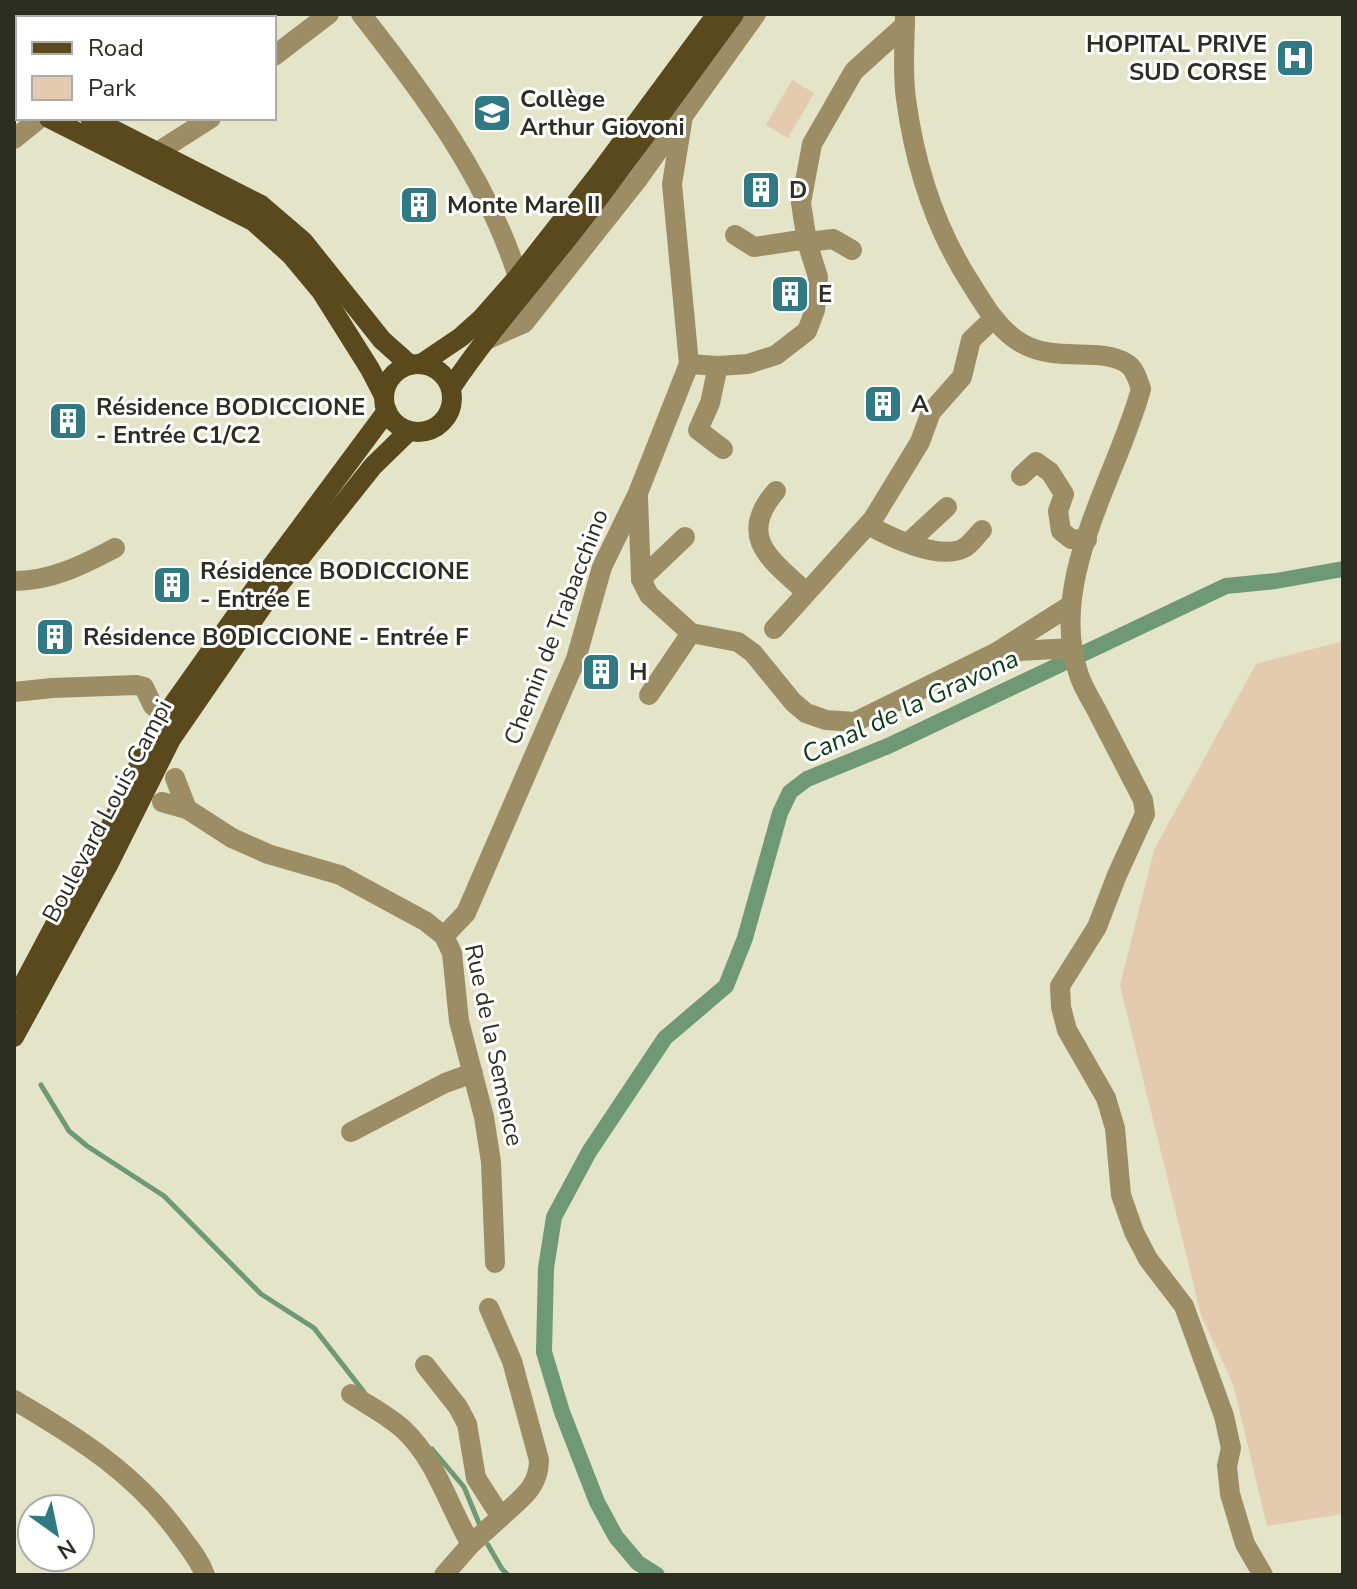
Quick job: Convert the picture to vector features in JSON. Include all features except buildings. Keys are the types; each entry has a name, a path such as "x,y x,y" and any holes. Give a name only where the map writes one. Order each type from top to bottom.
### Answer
{"main road":[{"path":"386,403 392,376 461,337 518,277 717,14"},
{"path":"451,388 586,215 734,14"},
{"path":"54,120 151,160 261,205 303,241 382,340 416,364 440,372 451,388 452,405 440,424 419,432 399,426 321,291 291,255 253,221 151,160 93,120"},
{"name":"Boulevard Louis Campi","path":"14,1002 106,836 155,730 386,403"},
{"name":"Boulevard Louis Campi","path":"14,1037 108,865 171,739 266,601 373,466 409,431"}],"street":[{"path":"276,54 329,14"},
{"path":"361,14 421,91 481,189 518,277"},
{"path":"486,340 524,323 638,179 756,14"},
{"path":"689,364 748,364 776,355 807,331 815,310 818,277 807,241 801,203 812,144 854,71 905,20"},
{"path":"905,20 903,55 906,98 916,154 936,223 993,319 1016,339 1041,352 1109,358 1128,364 1141,389 1102,490 1071,605 1072,648 1079,677 1143,800 1145,814 1097,927 1060,986 1061,1007 1067,1030 1106,1098 1115,1128 1121,1195 1134,1232 1148,1259 1184,1306 1224,1416 1231,1448 1227,1466 1230,1494 1245,1544 1263,1575"},
{"name":"Chemin de Trabacchino","path":"444,936 466,913 576,659 602,567 638,493 689,364 672,184 683,116"},
{"path":"14,139 38,120"},
{"path":"151,160 208,120"},
{"path":"638,179 672,184"},
{"path":"735,235 754,247 833,239 852,250"},
{"path":"774,629 868,525 920,442 931,412 962,377 971,340 993,319"},
{"path":"718,366 710,403 698,430 723,449"},
{"path":"1021,476 1036,462 1050,472 1064,494 1058,511 1061,531 1071,539 1087,540"},
{"path":"776,491 762,507 757,524 765,554 806,592"},
{"path":"638,493 641,579 649,595 691,633 738,642 753,653 793,702 806,713 826,720 855,722 997,652 1071,605"},
{"path":"908,543 947,507"},
{"path":"868,525 908,543 939,552 966,547 982,530"},
{"path":"641,579 685,537"},
{"path":"14,581 30,581 75,569 115,548"},
{"path":"649,695 691,633"},
{"path":"997,652 1072,648"},
{"path":"14,692 137,685 144,687 153,706"},
{"path":"175,778 187,809"},
{"name":"Rue de la Semence","path":"162,802 187,809 232,838 268,854 340,875 425,921 444,936 452,953 459,1021 491,1162 495,1263"},
{"path":"351,1132 445,1083 473,1073"},
{"path":"444,1575 471,1544 533,1488 539,1475 539,1460 512,1361 489,1308"},
{"path":"425,1365 458,1407 467,1424 476,1478 501,1517"},
{"path":"351,1394 403,1429 428,1457 471,1544"},
{"path":"14,1400 79,1438 117,1468 169,1520 202,1566 205,1575"}],"green space":[{"path":"792,80 814,93 788,138 766,125"},
{"path":"1343,641 1343,1514 1267,1526 1233,1384 1201,1315 1120,985 1154,850 1256,664"}],"waterway":[{"name":"Canal de la Gravona","path":"657,1575 638,1563 616,1537 597,1502 562,1412 544,1352 546,1268 554,1217 589,1152 665,1038 726,986 745,938 780,813 790,792 807,779 888,746 1226,586 1343,569"},
{"path":"41,1085 69,1131 164,1196 261,1294 314,1328 364,1392"},
{"path":"432,1449 464,1487 481,1528"},
{"path":"488,1545 508,1575"}],"place":[{"name":"HOPITAL PRIVE SUD CORSE","path":"1295,58"},
{"name":"Collège Arthur Giovoni","path":"492,113"},
{"name":"D","path":"761,190"},
{"name":"Monte Mare II","path":"419,205"},
{"name":"E","path":"790,294"},
{"name":"A","path":"883,404"},
{"name":"Résidence BODICCIONE - Entrée C1/C2","path":"68,421"},
{"name":"Résidence BODICCIONE - Entrée E","path":"172,585"},
{"name":"Résidence BODICCIONE - Entrée F","path":"55,637"},
{"name":"H","path":"601,672"}]}
